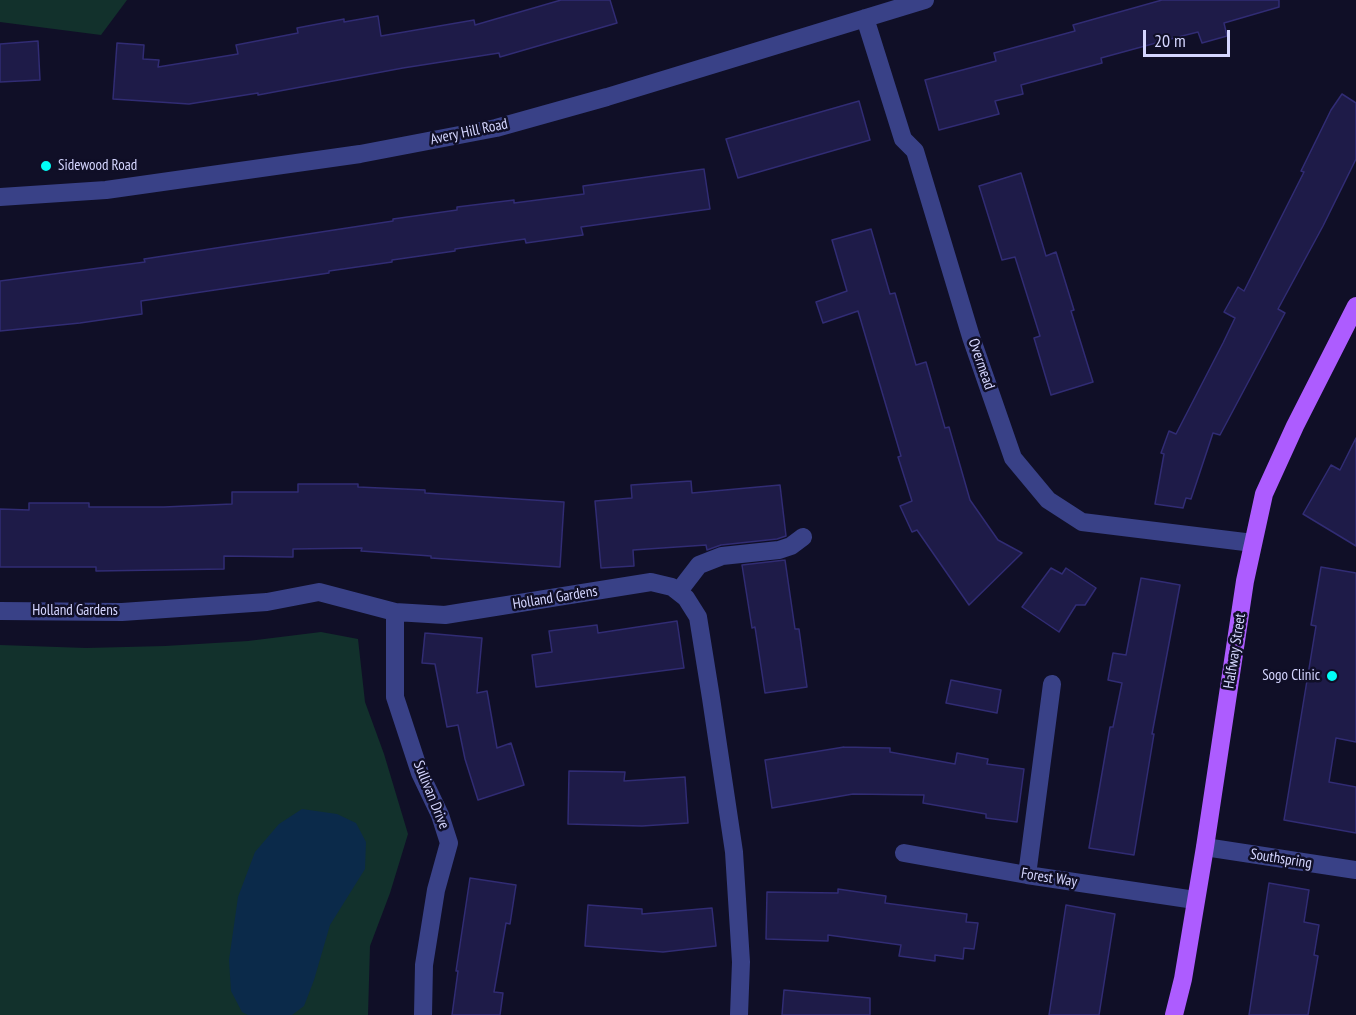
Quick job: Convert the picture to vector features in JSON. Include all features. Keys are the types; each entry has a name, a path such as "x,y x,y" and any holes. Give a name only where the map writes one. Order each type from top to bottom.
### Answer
{"main road":[{"name":"Halfway Street","path":"1174,1015 1183,980 1205,847 1245,581 1264,494 1295,426 1356,306"}],"street":[{"name":"Avery Hill Road","path":"0,197 106,190 360,154 496,128 607,97 925,0"},
{"name":"Overmead","path":"866,18 903,139 915,151 971,337 1013,458 1048,500 1082,522 1253,543"},
{"path":"740,1015 741,962 734,852 729,815 698,617 691,604 679,591 699,565 722,556 779,550 791,546 803,537"},
{"name":"Holland Gardens","path":"0,611 134,611 267,602 319,592 395,612 445,615 651,582 672,586 679,591"},
{"name":"Sullivan Drive","path":"395,612 395,697 420,773 440,815 449,843 436,890 424,965 423,1015"},
{"path":"1027,875 1052,684"},
{"name":"Southspring","path":"1205,847 1356,870"},
{"name":"Forest Way","path":"904,853 1027,875 1195,900"}],"green space":[{"path":"0,0 127,0 101,35 0,22"},
{"path":"321,632 358,639 365,702 384,754 408,834 390,893 370,946 368,1015 0,1015 0,645 86,648 165,646 248,641"}],"water":[{"path":"302,809 337,814 356,823 366,842 365,869 330,925 304,1006 292,1015 248,1015 242,1012 231,991 229,960 238,897 255,852 279,824"}],"building":[{"path":"561,0 610,0 617,23 500,57 499,53 403,68 258,95 258,93 189,104 113,99 117,43 144,45 143,59 159,60 158,67 238,54 236,45 298,33 297,28 344,19 344,22 378,16 381,36 474,20 475,25"},
{"path":"1162,0 1279,0 1279,7 1224,23 1227,36 1202,43 1198,32 1101,58 1102,63 1021,85 1023,94 995,101 999,114 939,130 925,80 996,61 994,53 1075,31 1073,25"},
{"path":"38,41 40,80 0,82 0,44"},
{"path":"1342,94 1356,103 1356,159 1278,309 1285,313 1220,435 1213,433 1191,499 1186,498 1183,508 1155,504 1164,454 1161,453 1169,431 1176,434 1223,343 1235,318 1224,312 1238,287 1244,291 1304,172 1301,171 1331,110"},
{"path":"859,101 870,140 738,178 726,139"},
{"path":"704,169 710,209 581,227 583,235 526,243 525,239 455,249 455,251 392,260 392,262 329,271 329,273 141,301 142,314 0,331 0,281 145,262 144,259 393,221 393,219 457,210 457,207 514,200 514,203 584,194 583,186"},
{"path":"1021,173 1046,256 1056,252 1093,382 1051,395 1034,338 1040,336 1015,257 1002,260 979,186"},
{"path":"871,229 890,294 895,293 916,365 926,362 945,428 949,427 970,500 998,540 1022,553 969,605 917,530 912,532 900,506 912,501 858,311 823,323 816,302 847,291 832,240"},
{"path":"1356,438 1356,546 1303,514 1331,465 1340,470"},
{"path":"691,481 692,493 780,485 786,536 721,545 707,550 706,545 633,550 634,566 601,568 595,501 632,498 631,485"},
{"path":"298,484 358,484 358,487 425,490 425,493 564,502 560,567 431,558 431,556 361,551 362,548 293,549 293,557 224,556 224,569 96,571 96,567 0,567 0,509 29,510 29,503 89,503 89,507 232,504 232,492 298,492"},
{"path":"785,560 795,629 799,629 807,687 765,693 755,627 752,628 742,565"},
{"path":"1321,567 1356,573 1356,742 1336,738 1329,782 1356,787 1356,833 1284,820 1316,626 1311,625"},
{"path":"1051,568 1062,574 1066,568 1096,588 1085,605 1076,605 1059,632 1022,607"},
{"path":"1141,578 1180,585 1152,734 1154,734 1134,855 1089,848 1110,727 1113,727 1122,683 1108,680 1113,653 1126,655"},
{"path":"677,621 684,668 536,687 532,655 552,652 549,631 597,625 598,633"},
{"path":"425,633 482,638 477,693 487,691 497,748 511,743 524,785 478,800 465,759 458,725 447,727 435,664 422,663"},
{"path":"951,680 1001,690 997,713 946,703"},
{"path":"844,747 890,748 890,752 955,764 957,753 988,759 987,764 1024,769 1017,822 986,818 986,814 923,803 924,795 853,794 772,808 765,760"},
{"path":"569,771 625,772 624,781 685,777 688,823 642,826 568,824"},
{"path":"470,878 516,885 510,924 506,923 494,992 503,993 500,1015 452,1015"},
{"path":"1269,883 1309,890 1304,922 1319,925 1314,955 1318,956 1308,1015 1249,1015"},
{"path":"838,889 886,896 885,903 967,914 966,922 978,923 974,949 964,948 963,959 935,955 935,961 899,956 901,945 828,935 828,941 766,939 767,892 838,893"},
{"path":"588,905 642,909 642,914 712,908 716,946 663,952 585,946"},
{"path":"1066,905 1115,914 1099,1015 1049,1015"},
{"path":"784,990 870,998 870,1015 782,1015"}],"place":[{"name":"Sidewood Road","path":"46,166"},
{"name":"Sogo Clinic","path":"1332,676"}]}
